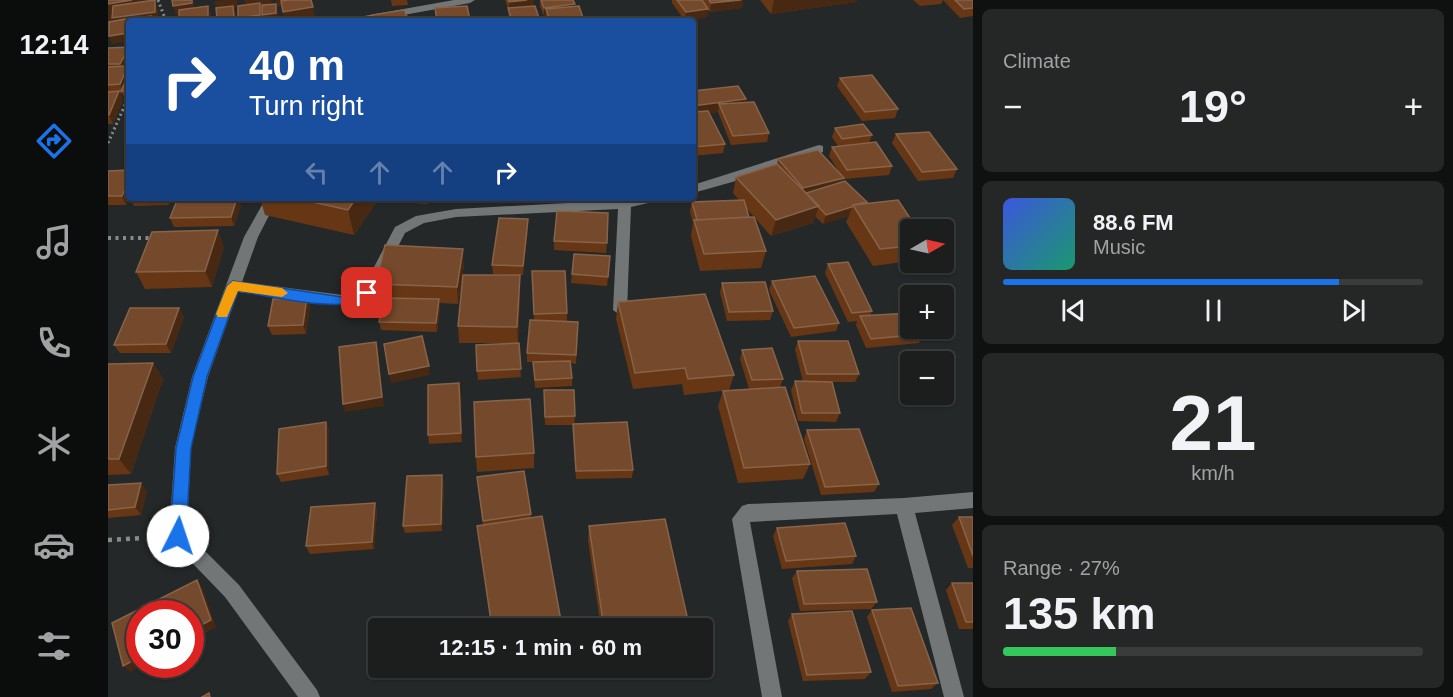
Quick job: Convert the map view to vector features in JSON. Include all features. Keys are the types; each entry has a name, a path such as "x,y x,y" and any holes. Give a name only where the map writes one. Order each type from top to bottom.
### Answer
{"street":[{"path":"370,18 470,0"},
{"path":"696,188 819,149"},
{"path":"270,201 251,237 200,377 183,448 178,536 232,591 310,697"},
{"path":"233,286 352,301 367,293 400,230 421,219 456,213 625,204 639,201"},
{"path":"620,310 625,204"},
{"path":"772,697 741,519 743,516 748,512 904,506 973,500"},
{"path":"904,506 954,697"}],"path":[{"path":"158,0 165,18"},
{"path":"108,143 126,103"},
{"path":"108,238 156,238"}],"building":[{"path":"108,0 132,0 108,4"},
{"path":"155,0 155,12 112,18 113,6"},
{"path":"172,0 192,0 192,3 173,6"},
{"path":"311,0 313,7 283,12 281,1"},
{"path":"541,0 573,0 575,4 544,8"},
{"path":"677,0 702,0 708,9 686,12"},
{"path":"709,0 741,0 711,3"},
{"path":"955,0 973,0 973,8 964,9"},
{"path":"260,3 260,15 238,18 238,6"},
{"path":"276,4 276,13 262,15 262,5"},
{"path":"208,6 208,18 179,18 179,10"},
{"path":"233,6 234,17 217,18 216,8"},
{"path":"467,6 470,18 437,18 435,8"},
{"path":"535,6 539,18 511,18 508,8"},
{"path":"579,6 583,18 549,18 546,9"},
{"path":"404,10 408,18 374,18 372,15"},
{"path":"126,19 126,33 109,36 109,22"},
{"path":"126,47 126,53 120,64 108,64 108,48"},
{"path":"126,66 120,84 108,85 108,67"},
{"path":"872,75 898,109 865,112 840,78"},
{"path":"126,80 126,91 121,91"},
{"path":"738,86 746,99 696,106 696,91"},
{"path":"119,91 109,115 108,115 108,92"},
{"path":"754,102 769,133 733,136 719,104"},
{"path":"708,111 725,144 696,147 696,112"},
{"path":"863,124 872,135 842,139 835,128"},
{"path":"929,132 957,169 922,172 896,134"},
{"path":"876,142 892,166 847,170 832,147"},
{"path":"818,150 844,178 803,188 778,159"},
{"path":"777,164 819,206 776,220 736,177"},
{"path":"126,170 126,187 122,196 108,196 108,171"},
{"path":"845,181 867,202 826,215 806,193"},
{"path":"744,200 749,217 697,220 692,202"},
{"path":"898,200 911,219 900,219 900,247 880,249 853,205"},
{"path":"177,201 236,201 231,217 170,218"},
{"path":"308,201 354,201 348,210"},
{"path":"557,211 608,213 607,243 554,241"},
{"path":"754,217 766,251 704,254 694,220"},
{"path":"499,218 528,219 523,266 492,265"},
{"path":"218,230 205,271 136,272 152,232"},
{"path":"385,245 463,249 457,287 376,284"},
{"path":"574,254 610,256 608,277 572,274"},
{"path":"848,262 872,311 852,313 828,264"},
{"path":"532,271 565,271 567,313 534,314"},
{"path":"463,275 520,275 517,327 458,326"},
{"path":"815,276 839,323 794,328 772,281"},
{"path":"765,282 773,311 729,312 722,283"},
{"path":"705,294 734,375 688,379 685,368 635,373 618,302"},
{"path":"307,297 303,325 268,326 273,299"},
{"path":"384,298 439,299 436,323 379,322"},
{"path":"130,308 179,308 166,344 114,345"},
{"path":"900,314 900,336 871,339 860,316"},
{"path":"530,320 578,322 576,355 527,353"},
{"path":"422,336 429,366 389,374 384,344"},
{"path":"798,341 848,341 859,374 807,374"},
{"path":"376,342 382,397 343,404 339,347"},
{"path":"519,343 521,369 477,371 476,345"},
{"path":"772,348 783,379 752,380 742,350"},
{"path":"570,361 572,378 535,380 533,362"},
{"path":"153,363 119,459 108,459 108,364"},
{"path":"795,381 832,382 840,413 802,413"},
{"path":"459,383 461,433 428,435 428,385"},
{"path":"785,387 810,464 744,468 723,391"},
{"path":"544,390 574,390 575,416 545,417"},
{"path":"530,399 534,453 476,457 474,402"},
{"path":"326,422 326,466 277,474 279,429"},
{"path":"627,422 633,470 576,471 573,424"},
{"path":"859,429 879,484 825,487 807,430"},
{"path":"524,471 531,514 483,521 477,477"},
{"path":"442,475 441,524 403,526 407,476"},
{"path":"141,483 135,507 108,510 108,485"},
{"path":"375,503 372,542 306,546 311,507"},
{"path":"542,516 560,618 491,618 477,526"},
{"path":"959,517 973,517 973,556"},
{"path":"665,519 687,618 603,618 589,526"},
{"path":"845,523 856,556 786,561 777,528"},
{"path":"867,569 877,602 804,604 797,571"},
{"path":"197,580 204,600 157,600"},
{"path":"952,583 973,583 973,622 966,622"},
{"path":"204,600 211,620 204,624"},
{"path":"911,608 938,683 898,686 872,610"},
{"path":"852,611 871,672 807,675 792,614"},
{"path":"126,616 126,664 123,666 112,623"}],"slow traffic":[{"path":"223,314 233,286 282,293"}],"route":[{"path":"178,536 183,448 200,377 233,286 342,301 362,298 367,293"}]}
